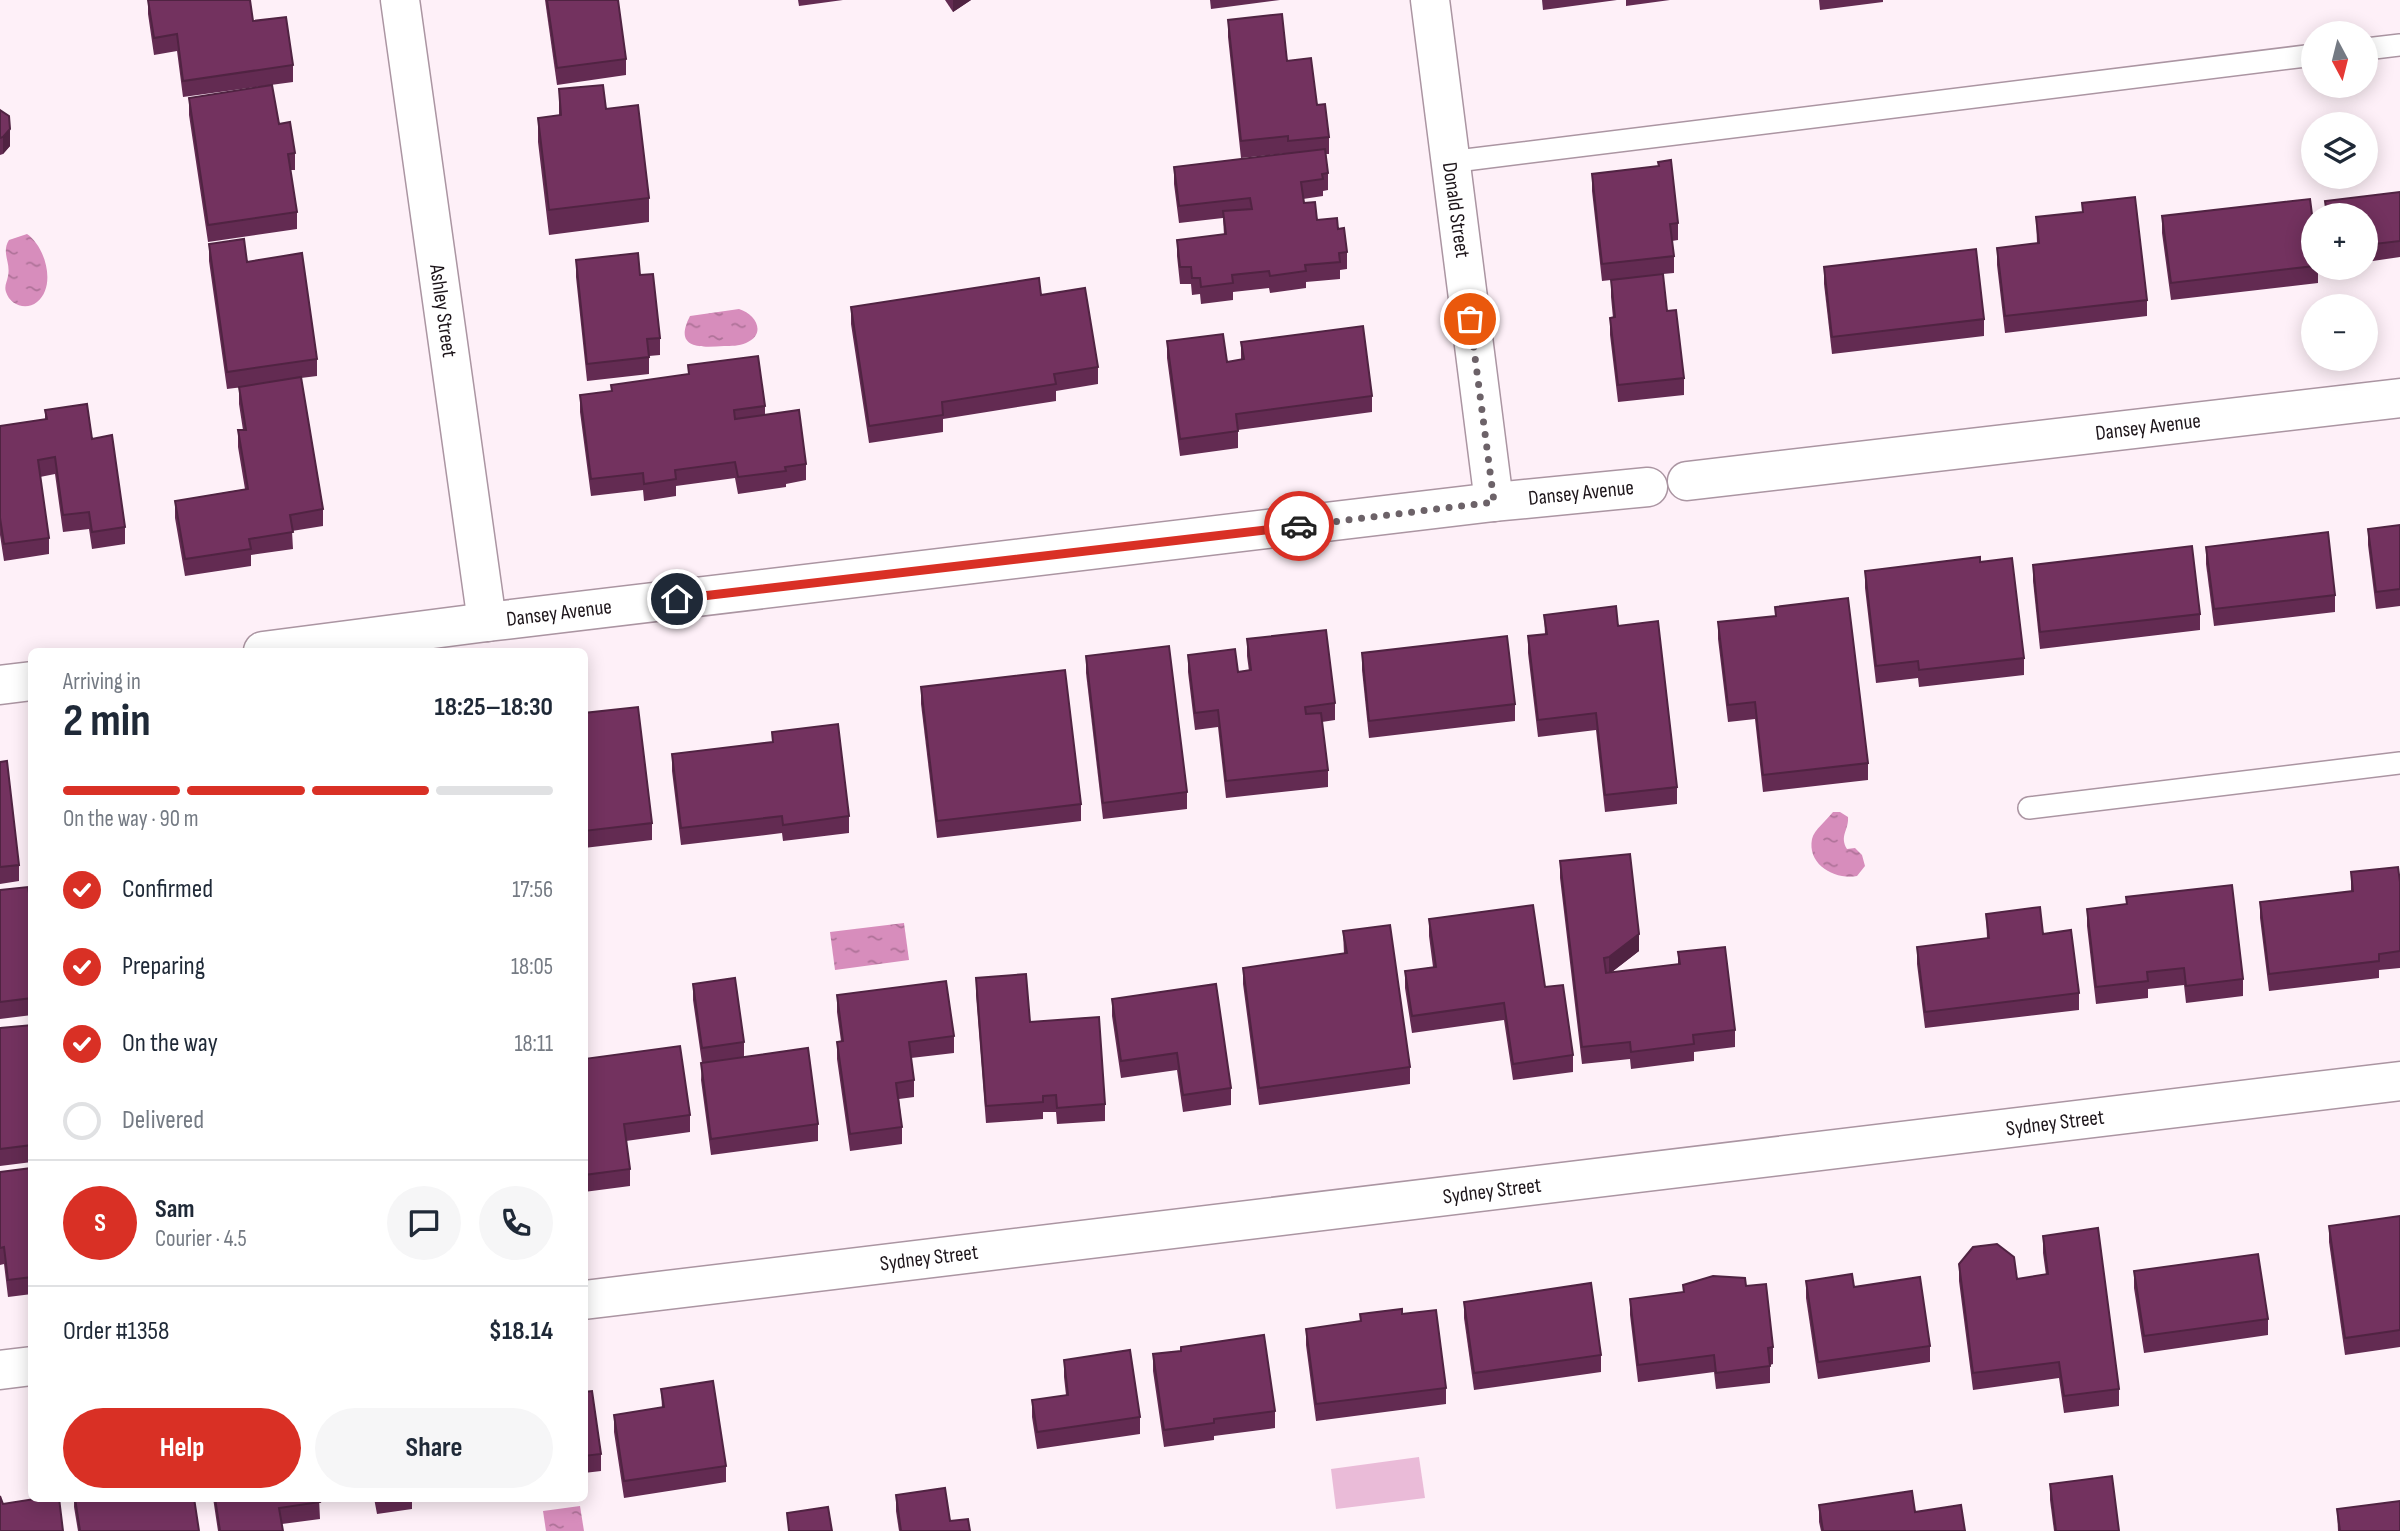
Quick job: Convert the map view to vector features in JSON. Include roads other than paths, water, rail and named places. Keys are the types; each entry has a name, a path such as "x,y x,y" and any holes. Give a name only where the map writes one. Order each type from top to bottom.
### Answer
{"street":[{"name":"Ashley Street","path":"400,0 486,622"},
{"name":"Donald Street","path":"1430,0 1494,502"},
{"name":"Dansey Avenue","path":"1687,481 2400,398"},
{"name":"Dansey Avenue","path":"286,648 1494,502 1648,486"},
{"path":"0,685 28,682"},
{"name":"Sydney Street","path":"588,1300 2400,1081"},
{"path":"0,1370 28,1366"}],"lane":[{"path":"2378,48 2400,45"},
{"path":"1449,162 2301,57"},
{"path":"2029,808 2400,763"}],"water":[{"path":"27,234 39,247 47,277 43,295 33,305 23,306 11,300 6,292 9,271 6,249 9,240"},
{"path":"739,309 750,315 757,324 756,335 746,343 715,347 698,346 687,341 685,335 690,316"},
{"path":"1833,812 1840,812 1848,817 1845,844 1847,849 1855,848 1862,855 1865,866 1857,876 1832,873 1824,869 1814,856 1813,836"},
{"path":"904,923 909,960 835,970 830,932"},
{"path":"580,1506 584,1531 546,1531 543,1511"}]}
